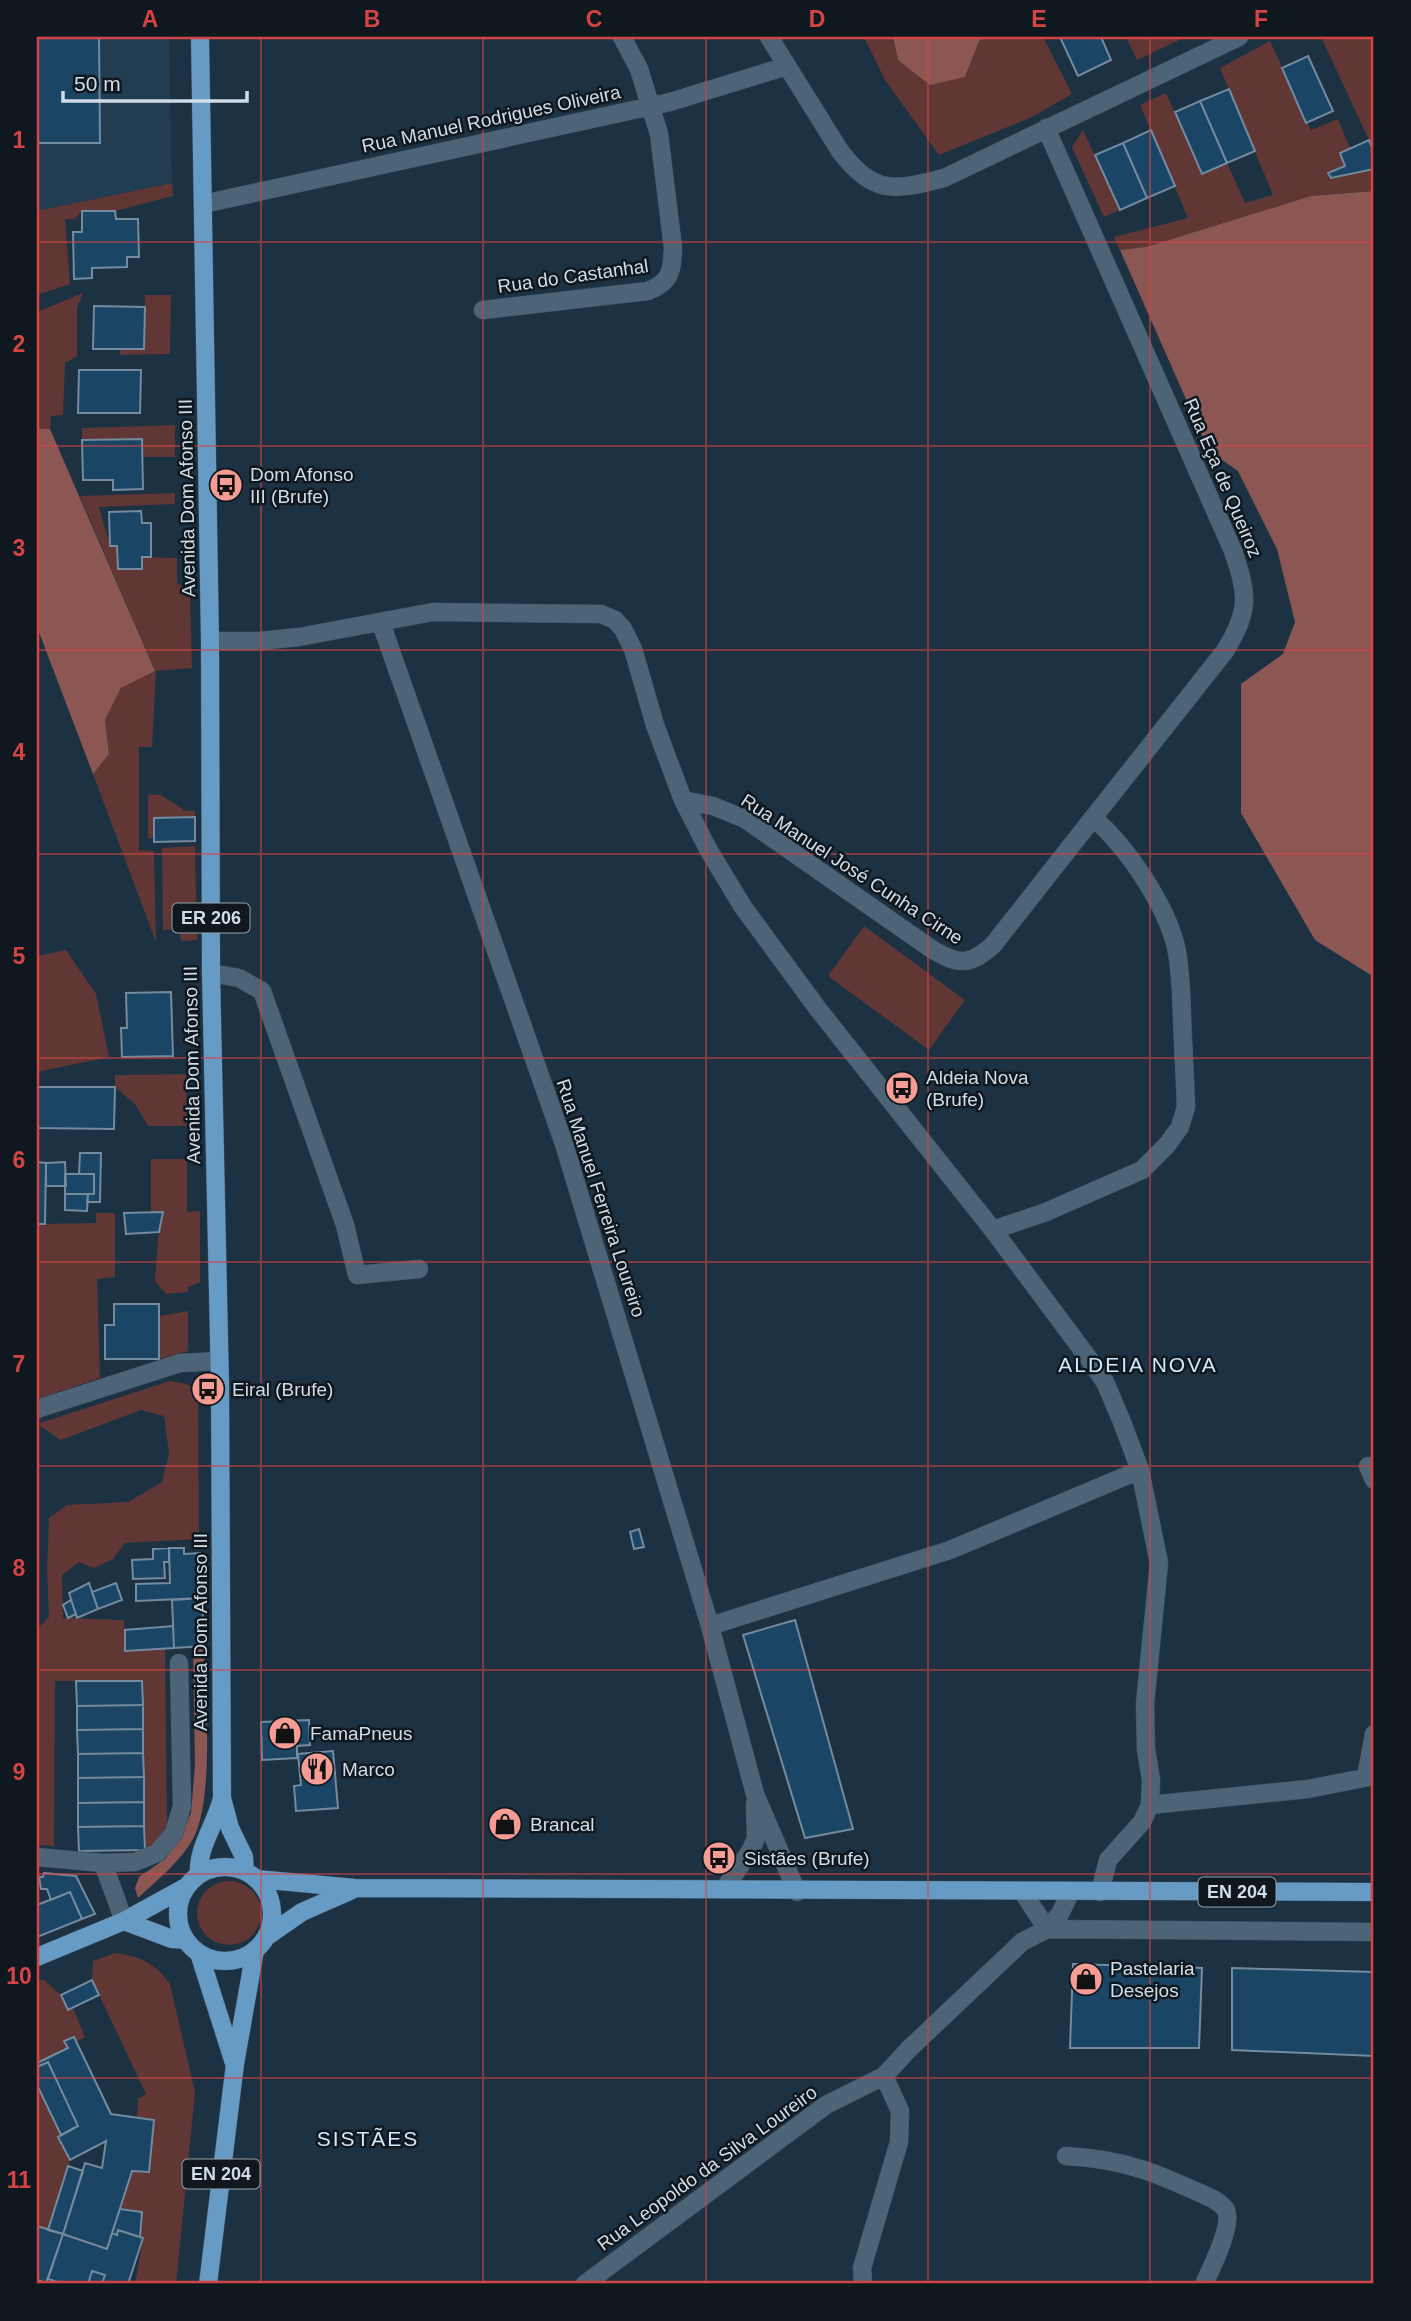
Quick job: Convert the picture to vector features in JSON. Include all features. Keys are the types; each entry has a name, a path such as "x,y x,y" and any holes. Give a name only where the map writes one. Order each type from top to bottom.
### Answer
{"main road":[{"name":"Avenida Dom Afonso III","path":"200,37 210,641 211,973 219,1361 222,1798 230,1828 251,1875"},
{"name":"Avenida Dom Afonso III","path":"192,1881 222,1798"},
{"name":"EN 204","path":"192,1881 222,1867 251,1875 355,1888 724,1889 797,1892 1374,1892"},
{"name":"EN 204","path":"208,2284 234,2064 261,1944 271,1925 272,1913 265,1888 251,1875"},
{"path":"37,1957 124,1921 192,1881"},
{"path":"124,1921 172,1939 186,1940 178,1914 180,1900 192,1881"},
{"name":"EN 204","path":"199,1954 222,1961 245,1957 302,1912 355,1888"},
{"name":"EN 204","path":"186,1940 199,1954 234,2064"}],"street":[{"name":"Rua do Castanhal","path":"483,310 648,291 659,287 668,277 673,266 673,248 659,134 639,69 622,37"},
{"path":"769,37 847,160 867,180 881,186 919,185 944,178 1239,37"},
{"name":"Rua Manuel Rodrigues Oliveira","path":"203,204 670,102 787,66"},
{"name":"Rua Eça de Queiroz","path":"1046,128 1228,538 1244,581 1245,605 1239,628 1224,651 1093,818"},
{"path":"210,641 260,641 381,623 432,612 582,612 601,614 615,620 623,629 633,649 654,725 683,800 708,849 743,907 818,1009 993,1230 1105,1382 1140,1470 1158,1563 1146,1704 1150,1805 1142,1822 1108,1860 1100,1892"},
{"name":"Rua Manuel Ferreira Loureiro","path":"381,623 564,1144 710,1626 755,1794 797,1892"},
{"name":"Rua Manuel José Cunha Cirne","path":"683,800 713,806 745,819 933,950 962,963 979,958 993,946 1093,818"},
{"path":"993,1230 1046,1212 1142,1170 1167,1145 1180,1127 1186,1107 1180,971 1176,945 1167,920 1139,871 1109,831 1093,818"},
{"path":"211,973 239,978 262,990 345,1224 357,1275 419,1269"},
{"path":"37,1409 180,1363 219,1361"},
{"path":"710,1626 950,1550 1140,1470"},
{"path":"37,1857 103,1863 135,1862 157,1853 174,1833 181,1806 179,1663"},
{"path":"1150,1805 1308,1789 1370,1776 1374,1734"},
{"name":"Rua Manuel Ferreira Loureiro","path":"724,1889 751,1850 756,1838 755,1794"},
{"path":"103,1863 124,1921"},
{"path":"1022,1891 1047,1929 1374,1932"},
{"name":"Rua Leopoldo da Silva Loureiro","path":"585,2284 827,2105 884,2077 909,2049 1022,1942 1047,1929 1060,1914 1070,1891"},
{"path":"863,2284 862,2268 899,2142 900,2111 884,2077"},
{"path":"1066,2156 1100,2157 1140,2167 1223,2206 1228,2219 1204,2284"}],"shaded area":[{"path":"37,37 169,37 172,183 37,211"},
{"path":"864,37 893,37 898,60 965,77 979,41 985,37 1043,37 1072,94 1032,117 939,155 885,80"},
{"path":"893,37 985,37 979,41 965,77 930,85 898,60"},
{"path":"1126,37 1186,37 1137,60"},
{"path":"1321,37 1374,37 1374,152 1369,140"},
{"path":"1270,41 1311,130 1338,119 1350,148 1340,153 1345,166 1328,172 1331,178 1374,169 1374,191 1311,196 1146,247 1120,250 1114,237 1188,218 1140,105 1166,93 1202,174 1227,163 1245,203 1273,195 1220,68"},
{"path":"1083,130 1120,210 1104,217 1072,147"},
{"path":"172,183 173,196 115,211 82,211 75,219 65,219 70,284 37,295 37,211"},
{"path":"1374,191 1374,977 1315,940 1241,813 1241,684 1283,654 1295,622 1277,549 1238,471 1209,451 1120,250 1146,247 1311,196"},
{"path":"83,293 77,308 77,356 65,363 63,415 51,416 50,429 37,429 37,312"},
{"path":"145,295 171,295 170,354 120,355 120,349 144,349"},
{"path":"175,425 175,457 142,457 142,439 82,440 82,428"},
{"path":"37,429 50,429 155,671 121,688 105,720 109,754 93,774 37,627"},
{"path":"175,493 175,504 99,507 110,545 117,546 118,569 142,569 142,557 177,558 177,583 190,592 192,668 156,671 152,747 139,747 139,850 154,851 156,942 93,774 109,754 105,720 121,688 155,671 80,496"},
{"path":"148,794 161,795 186,811 195,811 195,817 154,838 148,838"},
{"path":"195,846 197,940 181,941 179,929 163,930 162,848"},
{"path":"864,926 965,1000 929,1050 828,976"},
{"path":"66,950 96,994 109,1057 37,1072 37,956"},
{"path":"186,1074 187,1126 148,1126 135,1104 115,1087 115,1075"},
{"path":"151,1159 187,1159 187,1212 200,1211 200,1282 188,1287 188,1292 166,1294 155,1281 163,1212 151,1212"},
{"path":"96,1213 115,1213 115,1277 97,1279 100,1378 37,1399 37,1224 96,1223"},
{"path":"188,1311 188,1351 159,1359 159,1316"},
{"path":"170,1381 187,1384 198,1391 199,1539 125,1543 113,1559 94,1568 79,1562 62,1575 63,1618 124,1620 126,1651 165,1648 167,1826 156,1844 145,1850 142,1681 55,1681 54,1846 37,1845 37,1629 49,1617 49,1518 67,1505 128,1502 162,1482 169,1454 164,1416 141,1410 61,1440 37,1424"},
{"path":"204,1646 207,1745 200,1821 193,1839 182,1855 138,1898 135,1888 139,1877 165,1859 181,1836 191,1813 195,1764 193,1647"},
{"path":"229,1881 247,1887 255,1895 261,1913 255,1931 247,1939 229,1945 211,1939 203,1931 197,1913 203,1895 211,1887"},
{"path":"115,1953 146,1962 159,1971 170,1984 195,2092 176,2284 135,2284 143,2238 140,2237 142,2212 120,2209 132,2171 149,2172 154,2120 137,2117 138,2099 146,2094 92,1980 93,1961"},
{"path":"43,1979 61,1995 68,2010 73,2008 85,2037 76,2042 73,2037 64,2041 68,2048 37,2063 37,1982"},
{"path":"37,2085 70,2160 48,2230 37,2226"}],"building":[{"path":"37,37 99,37 100,143 37,143"},
{"path":"1060,37 1101,37 1111,60 1078,76"},
{"path":"1308,56 1333,111 1306,123 1282,68"},
{"path":"1229,89 1255,151 1227,163 1200,101"},
{"path":"1200,101 1227,163 1202,174 1175,112"},
{"path":"1151,130 1175,186 1147,198 1123,143"},
{"path":"1369,140 1374,152 1374,169 1331,178 1328,173 1345,166 1340,153"},
{"path":"1123,143 1147,198 1120,210 1095,155"},
{"path":"82,211 115,211 116,219 138,219 139,257 127,257 127,267 92,268 92,278 74,279 73,232 82,232"},
{"path":"94,306 145,307 144,349 93,349"},
{"path":"79,370 141,370 140,413 78,413"},
{"path":"142,439 143,489 113,490 113,480 83,480 82,440"},
{"path":"141,511 142,523 151,523 151,557 142,557 142,569 118,569 117,546 110,546 109,512"},
{"path":"195,817 195,841 154,842 154,818"},
{"path":"171,992 173,1056 122,1057 121,1028 127,1028 126,993"},
{"path":"37,1087 115,1087 114,1129 37,1128"},
{"path":"80,1153 101,1153 100,1202 87,1202 88,1194 94,1194 94,1174 79,1174"},
{"path":"37,1162 46,1163 45,1224 37,1224"},
{"path":"65,1162 66,1186 46,1186 46,1163"},
{"path":"65,1174 94,1174 94,1194 65,1194"},
{"path":"65,1194 88,1194 87,1211 65,1210"},
{"path":"163,1212 159,1232 126,1234 124,1213"},
{"path":"114,1304 159,1304 159,1359 105,1359 105,1325 114,1325"},
{"path":"639,1529 644,1547 634,1549 630,1532"},
{"path":"169,1548 184,1548 184,1554 200,1553 202,1598 136,1601 136,1584 170,1583"},
{"path":"169,1548 169,1562 164,1562 165,1578 133,1579 132,1560 153,1559 153,1549"},
{"path":"89,1583 98,1609 77,1618 69,1593"},
{"path":"116,1583 122,1600 98,1609 92,1592"},
{"path":"202,1598 204,1646 174,1648 172,1600"},
{"path":"71,1600 76,1614 68,1618 63,1605"},
{"path":"795,1620 853,1829 805,1838 743,1635"},
{"path":"173,1626 174,1648 125,1651 125,1630"},
{"path":"76,1681 142,1681 143,1705 77,1706"},
{"path":"143,1705 143,1729 77,1730 77,1706"},
{"name":"FamaPneus","path":"309,1720 310,1745 297,1746 297,1758 262,1760 261,1722"},
{"path":"143,1729 143,1753 78,1754 77,1730"},
{"name":"Marco","path":"333,1751 338,1808 296,1811 294,1786 301,1785 298,1754"},
{"path":"143,1753 144,1777 78,1778 78,1754"},
{"path":"144,1777 144,1802 78,1803 78,1778"},
{"path":"144,1802 144,1826 78,1827 78,1803"},
{"path":"144,1826 145,1850 79,1851 78,1827"},
{"path":"44,1873 76,1876 95,1914 82,1919 70,1892 51,1900 47,1889 41,1889 39,1877 43,1877"},
{"path":"70,1892 82,1919 37,1937 37,1905"},
{"path":"1073,1964 1202,1968 1199,2048 1070,2048"},
{"path":"1232,1968 1374,1972 1374,2056 1232,2050"},
{"path":"92,1980 99,1995 68,2010 61,1995"},
{"path":"74,2037 111,2114 154,2120 149,2172 132,2171 107,2249 63,2234 85,2163 102,2168 106,2141 70,2160 58,2137 78,2126 48,2062 37,2067 37,2063 68,2048 64,2041"},
{"path":"48,2062 78,2126 61,2135 37,2085 37,2067"},
{"path":"68,2166 83,2171 63,2234 48,2230"},
{"path":"120,2209 142,2212 140,2237 118,2230 117,2235 112,2233"},
{"path":"37,2226 63,2234 46,2283 37,2280"},
{"path":"118,2230 143,2238 128,2284 102,2284 105,2275 92,2271 88,2284 64,2284 48,2279 63,2234 107,2249 112,2233 117,2235"},
{"path":"92,2271 105,2275 102,2284 88,2284"}],"place":[{"name":"Dom Afonso III (Brufe)","path":"226,485"},
{"name":"Aldeia Nova (Brufe)","path":"902,1088"},
{"name":"Eiral (Brufe)","path":"208,1389"},
{"name":"FamaPneus","path":"285,1733"},
{"name":"Marco","path":"317,1769"},
{"name":"Brancal","path":"505,1824"},
{"name":"Sistães (Brufe)","path":"719,1858"},
{"name":"Pastelaria Desejos","path":"1086,1979"}],"district":[{"name":"ALDEIA NOVA","path":"1138,1364"},
{"name":"SISTÃES","path":"368,2138"}]}
